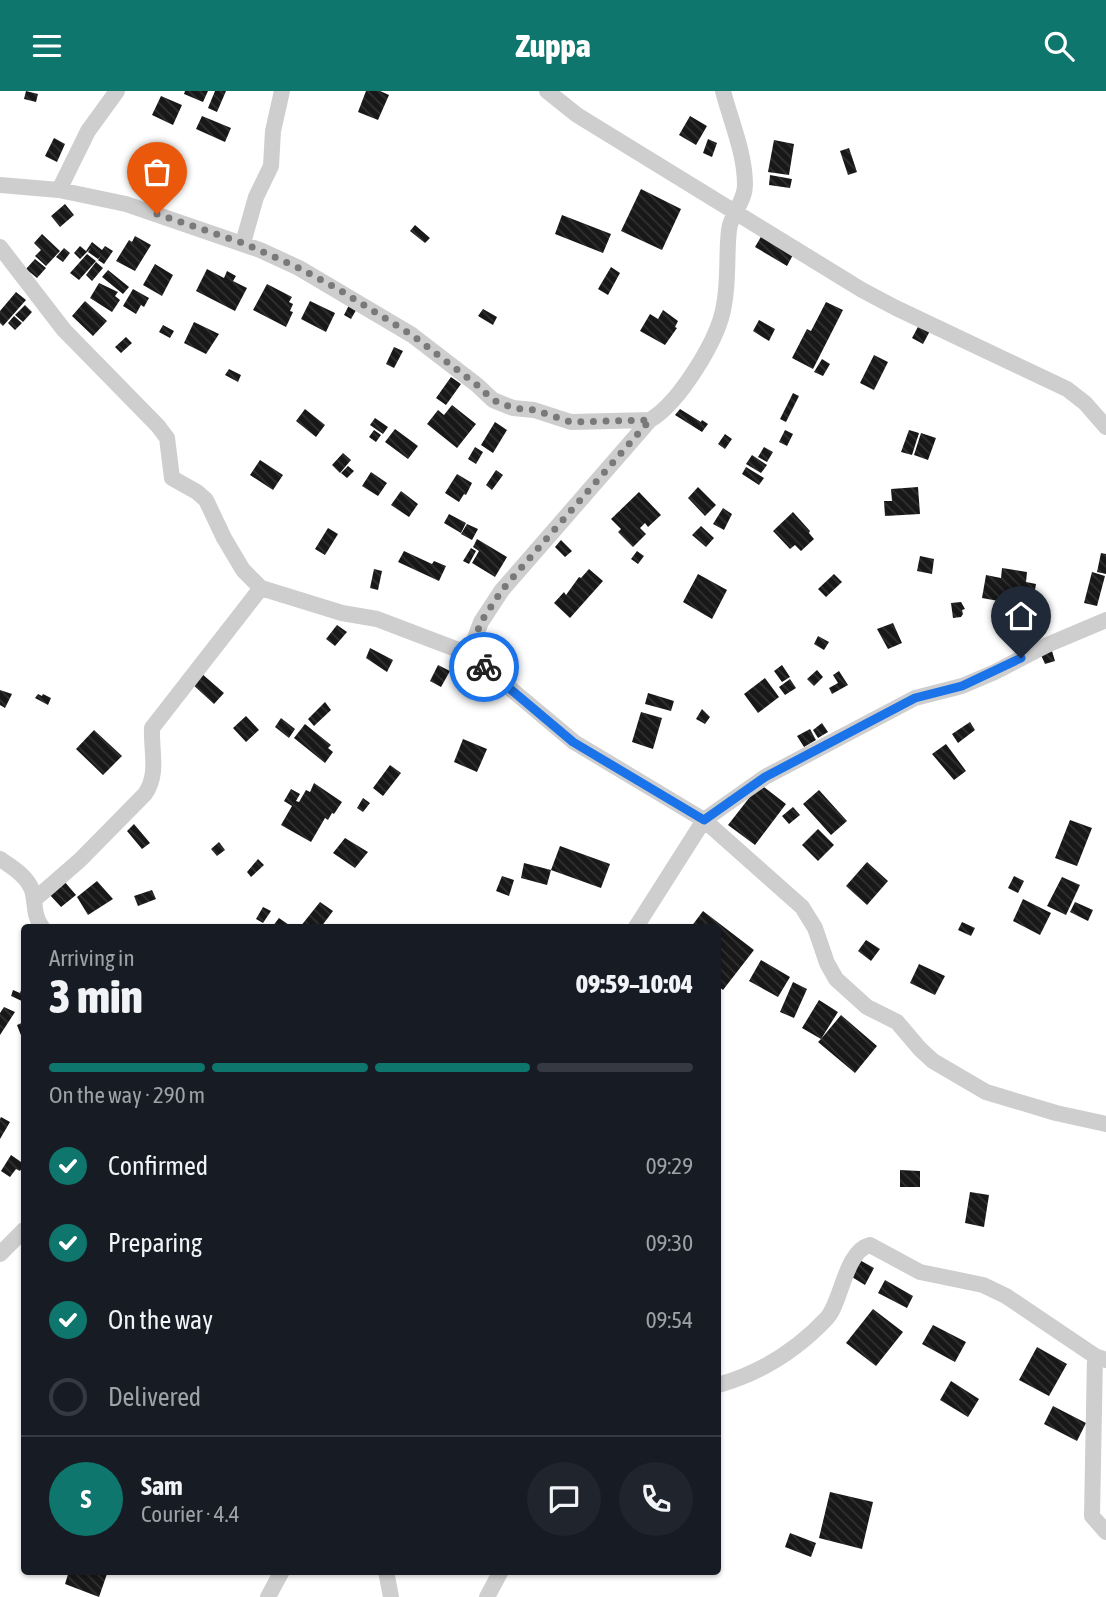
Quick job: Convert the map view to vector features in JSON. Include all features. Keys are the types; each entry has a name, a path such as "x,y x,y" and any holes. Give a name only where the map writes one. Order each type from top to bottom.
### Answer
{"street":[{"path":"59,190 88,131 117,91"},
{"path":"243,243 257,197 271,166 273,131 282,91"},
{"path":"547,91 577,115 734,213 896,308 1067,389 1085,403 1106,427"},
{"path":"469,654 481,622 502,590 650,420 663,413 680,393 718,326 724,308 729,229 745,189 744,167 723,91"},
{"path":"0,185 59,190 126,204 243,243 299,268 412,335 493,400 513,408 534,410 571,422 650,420"},
{"path":"0,247 64,330 158,426 167,438 172,478 197,492 206,501 243,570 261,588 342,613 377,619 469,654 573,742 704,820 803,907 815,928 827,963 836,979 867,1007 897,1022 933,1061 986,1091 1056,1113 1106,1124"},
{"path":"34,900 72,867 152,785 152,728 261,588"},
{"path":"638,924 704,820 765,777 915,698 962,686 1106,620"},
{"path":"0,859 22,875 31,888 35,913 40,924"},
{"path":"0,1254 21,1233"},
{"path":"721,1384 745,1378 806,1339 830,1315 844,1279 859,1251 870,1245 920,1272 983,1285 1006,1296 1100,1358 1092,1516 1106,1532"},
{"path":"268,1597 280,1575"},
{"path":"387,1575 391,1597"},
{"path":"487,1597 499,1575"}],"building":[{"path":"26,91 38,94 36,102 24,99"},
{"path":"185,91 208,91 203,102 184,94"},
{"path":"215,91 226,91 217,112 208,108"},
{"path":"366,91 380,91 389,95 378,120 358,112"},
{"path":"161,96 182,105 173,125 152,115"},
{"path":"202,116 231,128 225,142 196,129"},
{"path":"690,116 707,126 696,145 679,135"},
{"path":"54,138 65,144 57,162 45,156"},
{"path":"708,139 717,143 712,157 703,153"},
{"path":"774,140 794,144 789,175 768,172"},
{"path":"163,144 171,154 163,170 151,162"},
{"path":"849,148 857,172 848,175 840,151"},
{"path":"770,175 792,179 790,188 769,185"},
{"path":"641,189 681,209 662,250 621,231"},
{"path":"65,204 74,215 60,227 51,216"},
{"path":"562,215 611,234 603,253 555,234"},
{"path":"415,225 430,238 425,243 410,231"},
{"path":"42,234 60,251 46,266 35,256 41,250 34,243"},
{"path":"762,235 794,253 787,266 755,247"},
{"path":"135,236 151,245 135,271 116,261 129,240 132,242"},
{"path":"92,242 102,250 105,246 113,251 104,264 98,260 101,256 98,259 88,252 91,248 80,259 74,253 80,246 86,251"},
{"path":"64,248 70,253 63,262 56,257"},
{"path":"87,254 96,261 79,280 70,273"},
{"path":"35,259 46,268 37,278 26,269"},
{"path":"96,262 103,268 92,281 86,275"},
{"path":"155,264 173,275 162,296 143,285"},
{"path":"611,267 620,273 608,295 598,289"},
{"path":"207,269 224,278 227,271 236,276 233,281 247,288 235,311 196,291"},
{"path":"108,270 129,287 123,294 102,277"},
{"path":"99,283 118,292 115,296 120,300 112,312 90,298"},
{"path":"267,284 292,297 289,302 293,304 290,311 293,312 286,327 253,310"},
{"path":"133,289 149,298 136,314 123,306"},
{"path":"16,292 26,300 3,326 0,323 0,311"},
{"path":"85,301 107,321 93,336 72,316"},
{"path":"310,301 335,313 326,332 301,319"},
{"path":"351,301 359,305 351,319 344,315"},
{"path":"826,302 843,310 813,369 792,358 807,329 811,331"},
{"path":"25,305 32,312 23,322 15,315"},
{"path":"483,309 497,317 493,325 478,316"},
{"path":"663,310 678,321 675,327 677,328 665,345 640,331 650,314 658,319"},
{"path":"14,316 22,323 15,330 8,323"},
{"path":"759,320 775,329 769,341 753,331"},
{"path":"194,322 219,334 206,354 184,343"},
{"path":"920,323 931,329 923,344 912,338"},
{"path":"163,325 174,331 170,338 159,332"},
{"path":"126,337 132,343 121,353 115,347"},
{"path":"394,347 403,351 394,368 386,364"},
{"path":"874,355 888,362 874,390 860,383"},
{"path":"822,359 830,364 823,376 814,372"},
{"path":"229,369 241,375 238,382 225,375"},
{"path":"451,377 461,384 446,405 436,398"},
{"path":"793,393 799,396 786,422 780,419"},
{"path":"452,405 476,424 457,448 427,424 438,410 444,415"},
{"path":"305,409 325,425 316,437 296,421"},
{"path":"680,409 708,424 702,432 675,415"},
{"path":"375,418 388,427 383,434 370,425"},
{"path":"495,422 507,430 493,453 481,445"},
{"path":"395,429 418,446 408,459 385,442"},
{"path":"374,430 381,435 376,442 369,437"},
{"path":"785,430 793,434 787,446 779,442"},
{"path":"909,430 919,433 912,455 901,452"},
{"path":"921,433 936,438 928,460 914,455"},
{"path":"725,434 732,439 725,449 718,444"},
{"path":"475,447 483,452 476,464 468,459"},
{"path":"764,447 773,452 767,462 758,457"},
{"path":"343,453 351,460 340,473 332,465"},
{"path":"752,455 767,465 761,473 746,464"},
{"path":"260,460 283,475 273,490 250,475"},
{"path":"348,466 354,471 347,478 341,473"},
{"path":"746,467 764,478 759,485 742,474"},
{"path":"496,470 503,475 492,490 486,485"},
{"path":"371,472 387,483 378,496 362,486"},
{"path":"457,474 472,483 459,502 445,493"},
{"path":"698,487 716,505 705,516 688,498"},
{"path":"918,487 920,514 885,516 884,501 892,501 891,489"},
{"path":"401,491 418,504 409,517 391,505"},
{"path":"639,492 661,515 648,527 645,523 640,528 646,534 633,547 618,532 621,529 611,519"},
{"path":"723,508 732,514 724,530 713,524"},
{"path":"793,512 814,539 801,551 795,545 790,549 773,531"},
{"path":"449,514 466,523 461,533 444,523"},
{"path":"467,524 478,529 472,540 461,534"},
{"path":"701,526 714,538 706,547 692,535"},
{"path":"328,528 338,534 325,555 315,549"},
{"path":"477,539 507,557 495,577 472,563 479,551 473,547"},
{"path":"561,540 572,551 565,557 555,547"},
{"path":"471,548 476,551 469,564 463,561"},
{"path":"404,551 432,564 434,561 446,566 439,581 398,562"},
{"path":"637,551 644,556 638,564 631,559"},
{"path":"1101,553 1106,554 1106,574 1097,572"},
{"path":"920,556 934,559 932,574 917,571"},
{"path":"1002,568 1027,572 1026,582 1036,584 1032,607 982,598 986,575 1001,578"},
{"path":"374,569 382,571 378,590 370,588"},
{"path":"589,569 603,581 570,618 554,603 564,592 566,595 579,577"},
{"path":"1092,572 1105,576 1097,606 1084,603"},
{"path":"698,574 727,590 712,619 683,602"},
{"path":"834,574 842,582 826,597 818,589"},
{"path":"961,602 965,609 962,610 963,614 953,618 951,603"},
{"path":"997,604 1015,607 1013,617 995,614"},
{"path":"893,623 902,643 888,649 877,629"},
{"path":"337,625 347,632 335,646 326,639"},
{"path":"818,636 829,642 824,650 814,644"},
{"path":"370,648 393,660 387,672 366,658"},
{"path":"1052,651 1055,661 1045,664 1041,655"},
{"path":"438,665 450,671 441,687 430,681"},
{"path":"782,665 790,677 782,682 774,671"},
{"path":"817,670 823,677 814,686 807,679"},
{"path":"839,671 848,685 832,694 829,688 838,683 833,675"},
{"path":"201,673 224,693 214,704 191,683"},
{"path":"765,678 779,697 758,713 744,694"},
{"path":"790,679 796,688 785,695 779,687"},
{"path":"0,690 12,694 5,708 0,705"},
{"path":"648,693 674,701 671,711 645,704"},
{"path":"38,694 51,698 48,705 35,698"},
{"path":"325,702 331,710 314,726 308,719"},
{"path":"702,709 710,717 705,724 696,719"},
{"path":"641,712 662,718 653,749 632,742"},
{"path":"246,716 259,730 246,742 233,728"},
{"path":"281,718 295,729 289,738 275,727"},
{"path":"970,722 975,730 958,743 952,734"},
{"path":"822,723 828,732 818,738 813,730"},
{"path":"305,724 331,745 328,748 333,752 325,763 294,738"},
{"path":"810,729 816,740 804,747 797,736"},
{"path":"94,730 122,756 103,775 76,749"},
{"path":"463,739 487,749 477,772 454,762"},
{"path":"946,744 966,771 954,780 932,754"},
{"path":"390,765 401,773 383,796 373,788"},
{"path":"314,783 342,802 328,820 325,818 311,842 281,825 292,806 284,801 291,789 300,794 296,801 299,802 306,790 310,792"},
{"path":"760,784 786,804 755,845 728,825"},
{"path":"819,790 847,821 831,835 803,804"},
{"path":"363,798 370,803 363,812 357,808"},
{"path":"793,807 800,815 789,824 782,816"},
{"path":"1070,820 1092,828 1077,866 1055,858"},
{"path":"134,824 150,843 142,849 127,831"},
{"path":"818,829 834,845 818,861 802,845"},
{"path":"345,838 368,852 355,868 333,853"},
{"path":"219,842 225,850 217,856 211,849"},
{"path":"560,846 610,864 601,888 551,870"},
{"path":"258,859 264,865 251,877 247,872"},
{"path":"867,862 888,881 867,905 846,886"},
{"path":"524,863 551,870 547,885 521,878"},
{"path":"502,876 514,880 509,896 496,891"},
{"path":"1014,876 1024,881 1018,893 1008,888"},
{"path":"1062,877 1080,885 1066,915 1047,906"},
{"path":"64,881 76,895 61,907 49,894"},
{"path":"97,881 113,899 88,915 77,897"},
{"path":"152,890 156,899 138,906 134,896"},
{"path":"1023,899 1051,913 1040,935 1013,921"},
{"path":"320,902 333,911 323,924 302,924"},
{"path":"1075,902 1093,910 1088,921 1070,912"},
{"path":"263,907 271,911 263,923 256,919"},
{"path":"703,911 720,924 693,924"},
{"path":"279,918 288,924 274,924"},
{"path":"962,922 975,928 971,936 958,930"},
{"path":"721,925 754,950 723,990 721,988"},
{"path":"866,940 880,949 871,961 858,951"},
{"path":"761,960 790,977 778,997 749,981"},
{"path":"919,964 945,976 935,995 910,983"},
{"path":"793,982 807,989 794,1018 780,1012"},
{"path":"13,990 20,993 21,990 21,1001 11,996"},
{"path":"819,1000 838,1012 821,1039 802,1028"},
{"path":"4,1007 15,1012 0,1035 0,1013"},
{"path":"841,1015 877,1046 855,1073 818,1042"},
{"path":"1,1117 10,1122 0,1139 0,1119"},
{"path":"11,1155 21,1162 20,1171 16,1169 10,1177 1,1171"},
{"path":"900,1170 920,1171 920,1187 900,1187"},
{"path":"970,1192 989,1195 984,1227 965,1223"},
{"path":"856,1258 874,1268 865,1285 847,1274"},
{"path":"885,1280 913,1296 907,1308 878,1293"},
{"path":"873,1309 903,1332 876,1366 846,1343"},
{"path":"933,1325 966,1342 955,1362 922,1344"},
{"path":"1037,1347 1067,1364 1049,1396 1019,1380"},
{"path":"951,1381 979,1399 968,1417 940,1400"},
{"path":"1053,1406 1086,1423 1077,1441 1044,1424"},
{"path":"830,1492 873,1502 862,1549 819,1538"},
{"path":"790,1533 816,1543 811,1557 785,1547"},
{"path":"68,1575 107,1575 99,1597 65,1584"}],"way so far":[{"path":"157,214 260,250 338,289 412,335 493,400 513,408 534,410 571,422 650,420 517,571 491,605 481,622 469,654 484,667"}],"route":[{"path":"484,667 573,742 704,820 765,777 842,735 915,698 962,686 1021,658"}]}
